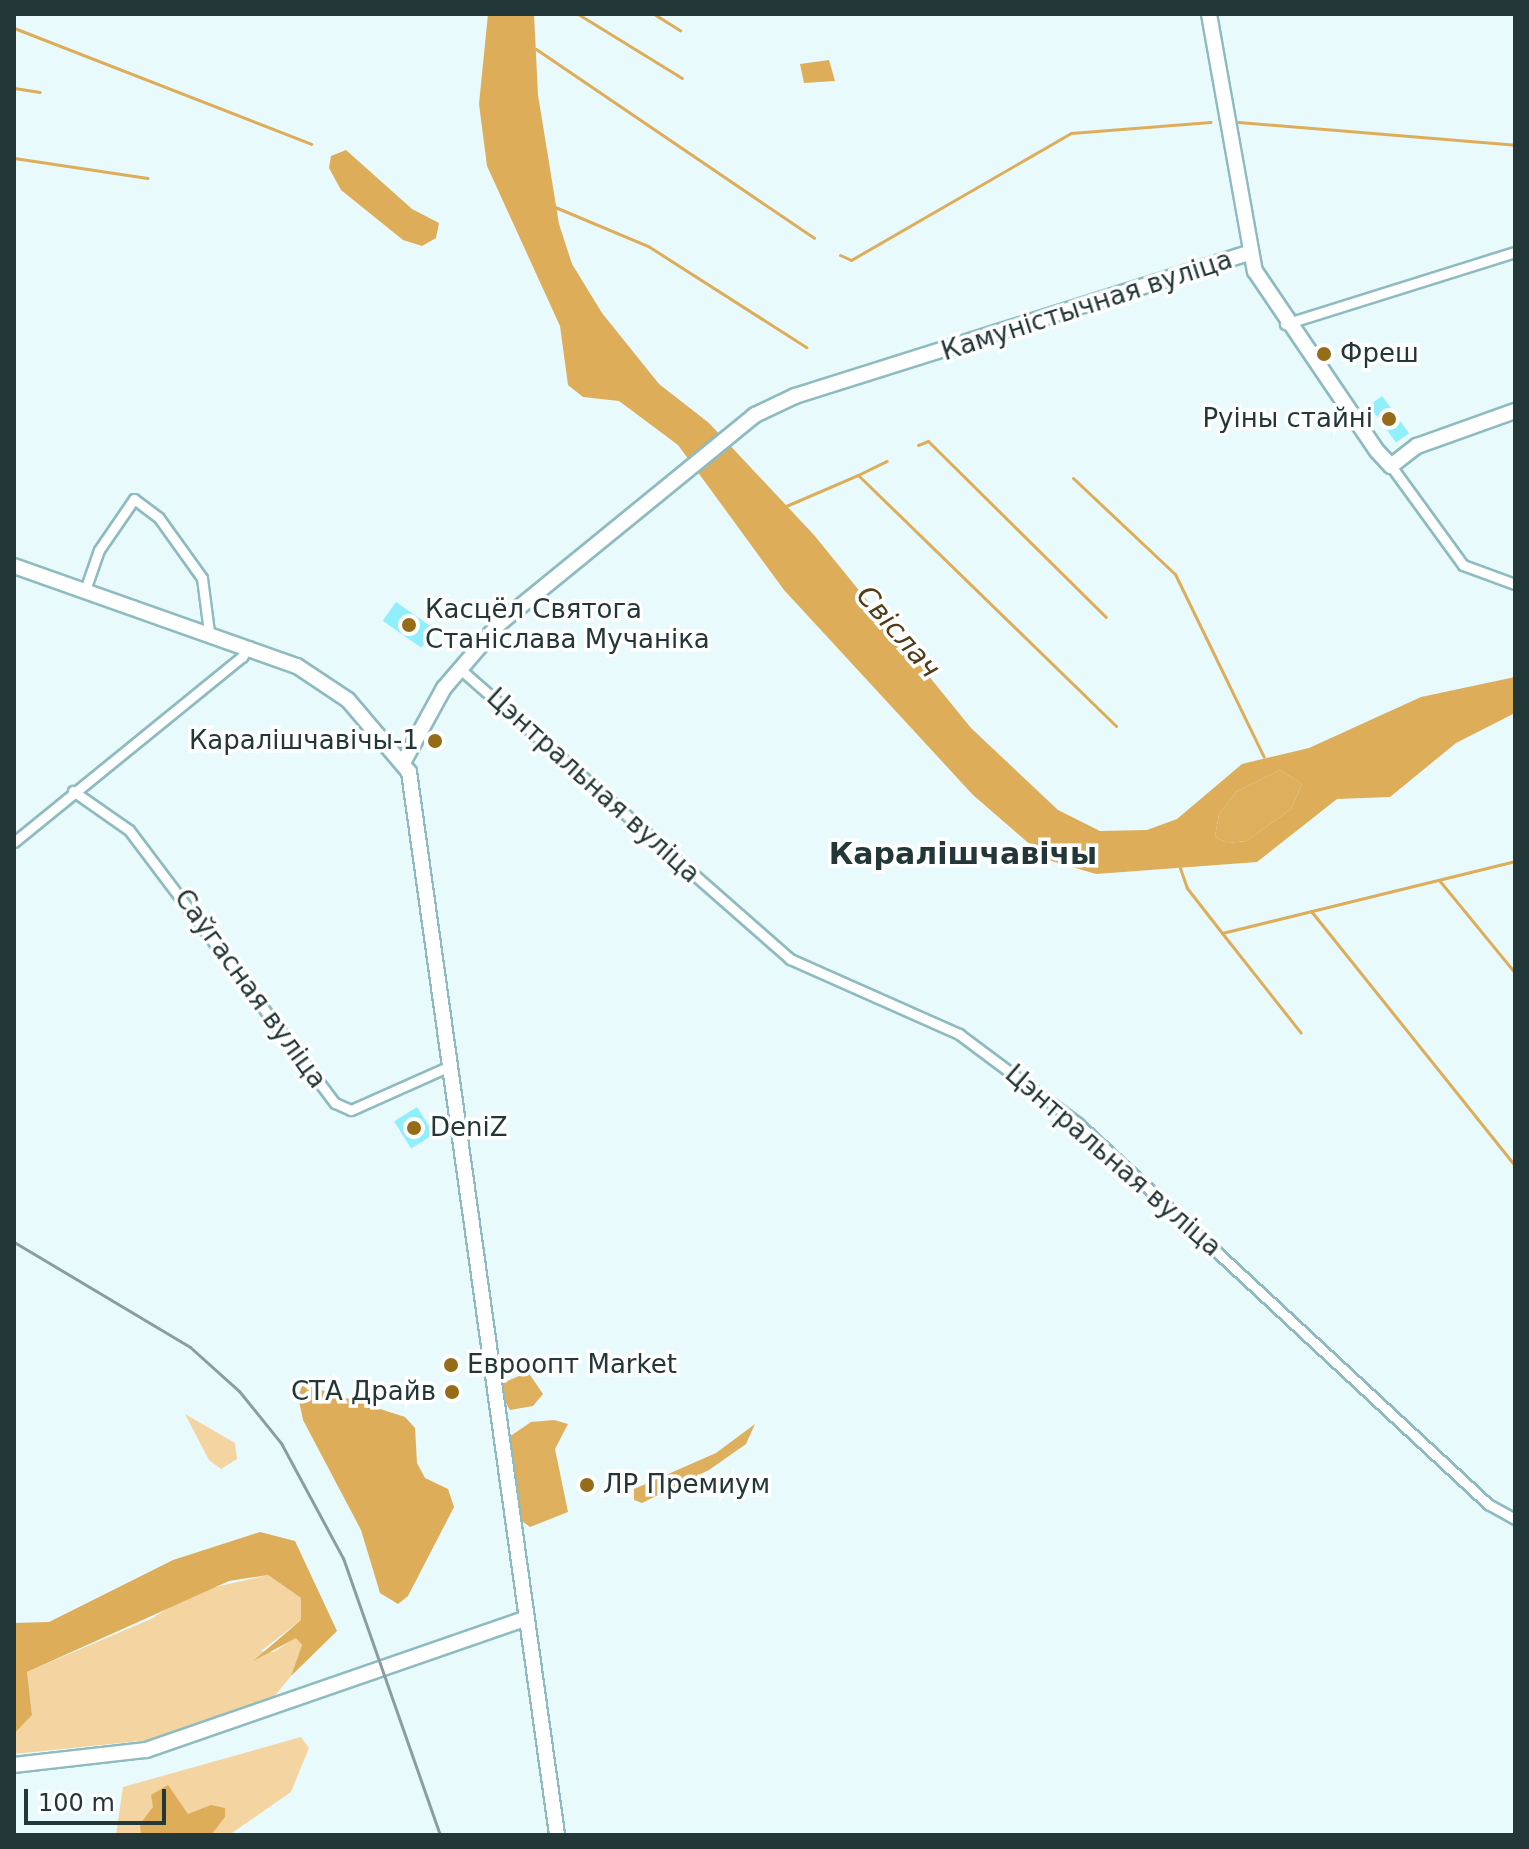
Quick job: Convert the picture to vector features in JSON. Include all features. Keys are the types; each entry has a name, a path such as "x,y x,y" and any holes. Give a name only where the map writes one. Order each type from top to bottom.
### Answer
{"main road":[{"path":"1209,14 1249,253"},
{"name":"Камуністычная вуліца","path":"676,478 743,424 795,396 1249,253 1285,324 1391,466"},
{"path":"1391,466 1417,446 1515,411"},
{"name":"Цэнтральная вуліца","path":"404,761 459,668 519,606 676,478"},
{"path":"14,566 249,646 297,666 339,694 404,761 450,1066 524,1619 557,1835"},
{"path":"14,1765 146,1750 524,1619"}],"street":[{"path":"1285,324 1515,252"},
{"name":"Камуністычная вуліца","path":"1391,466 1463,565 1515,584"},
{"path":"85,590 99,550 134,499 159,518 202,578 209,632"},
{"path":"14,842 73,791 242,657 249,646"},
{"name":"Цэнтральная вуліца","path":"459,668 790,959 959,1034 1078,1123 1488,1504 1515,1519"},
{"name":"Саўгасная вуліца","path":"73,791 129,830 335,1103 351,1110 450,1066"}],"shaded area":[{"path":"488,14 534,14 538,95 559,224 572,264 602,313 659,384 709,423 814,535 971,728 1058,810 1100,831 1147,830 1177,819 1242,764 1309,748 1421,697 1515,677 1515,713 1456,743 1390,797 1337,799 1257,862 1096,874 1048,860 973,795 784,590 678,445 619,401 583,397 568,385 560,326 487,166 479,104","holes":["1280,770 1302,784 1291,809 1247,841 1227,843 1215,837 1219,814 1237,791"]},
{"path":"829,60 835,81 804,83 800,64"},
{"path":"346,150 412,209 439,223 436,238 422,246 403,240 341,190 329,168 331,156"},
{"path":"1280,770 1302,784 1291,809 1247,841 1227,843 1215,837 1219,814 1237,791"},
{"path":"528,1372 543,1394 533,1406 510,1410 500,1393 503,1383"},
{"path":"303,1384 405,1417 415,1428 417,1463 425,1478 448,1489 454,1507 408,1596 398,1604 380,1593 361,1530 303,1420 298,1396"},
{"path":"185,1414 235,1443 237,1459 221,1469 209,1460"},
{"path":"554,1420 568,1424 555,1449 568,1512 530,1527 522,1521 509,1437 531,1422"},
{"path":"755,1424 746,1444 709,1470 642,1503 634,1500 634,1489 716,1453"},
{"path":"260,1532 295,1541 337,1631 291,1676 302,1645 296,1638 253,1661 301,1620 301,1598 268,1575 229,1581 27,1672 32,1715 14,1734 14,1623 49,1622 173,1560"},
{"path":"268,1575 301,1598 301,1620 261,1651 274,1652 296,1637 302,1645 291,1676 272,1699 149,1740 14,1754 14,1734 32,1715 27,1672 151,1619 194,1592"},
{"path":"301,1737 309,1748 291,1792 229,1835 116,1835 123,1787"},
{"path":"168,1785 188,1814 211,1805 225,1808 225,1817 211,1835 141,1835 140,1824 153,1807 151,1795"}],"building":[{"name":"Руіны стайні","path":"1382,396 1409,433 1396,443 1369,405"},
{"name":"Касцёл Святога Станіслава Мучаніка","path":"396,602 435,629 421,648 383,621"},
{"name":"DeniZ","path":"417,1107 434,1134 411,1148 394,1121"}],"waterway":[{"path":"578,14 682,78"},
{"path":"654,14 680,30"},
{"path":"14,28 311,144"},
{"path":"536,49 814,238"},
{"path":"14,88 40,92"},
{"path":"840,255 851,260 1071,133 1211,122"},
{"path":"1238,122 1515,145"},
{"path":"14,158 148,178"},
{"path":"555,207 648,246 806,347"},
{"path":"918,445 928,441 1106,617"},
{"path":"858,475 887,461"},
{"path":"786,506 858,475 1116,726"},
{"path":"1073,478 1175,574 1264,757"},
{"path":"1180,868 1187,888 1222,933 1515,861"},
{"path":"1439,880 1515,973"},
{"path":"1311,911 1515,1166"},
{"path":"1222,933 1301,1033"}],"railway":[{"path":"14,1242 190,1347 239,1391 281,1443 343,1558 440,1835"}],"place":[{"name":"Фреш","path":"1324,354"},
{"name":"Руіны стайні","path":"1389,419"},
{"name":"Касцёл Святога Станіслава Мучаніка","path":"409,625"},
{"name":"Каралішчавічы-1","path":"435,741"},
{"name":"DeniZ","path":"414,1128"},
{"name":"Евроопт Market","path":"451,1365"},
{"name":"СТА Драйв","path":"452,1392"},
{"name":"ЛР Премиум","path":"587,1485"}],"district":[{"name":"Каралішчавічы","path":"963,854"}],"water label":[{"name":"Свіслач","path":"898,632"}]}
